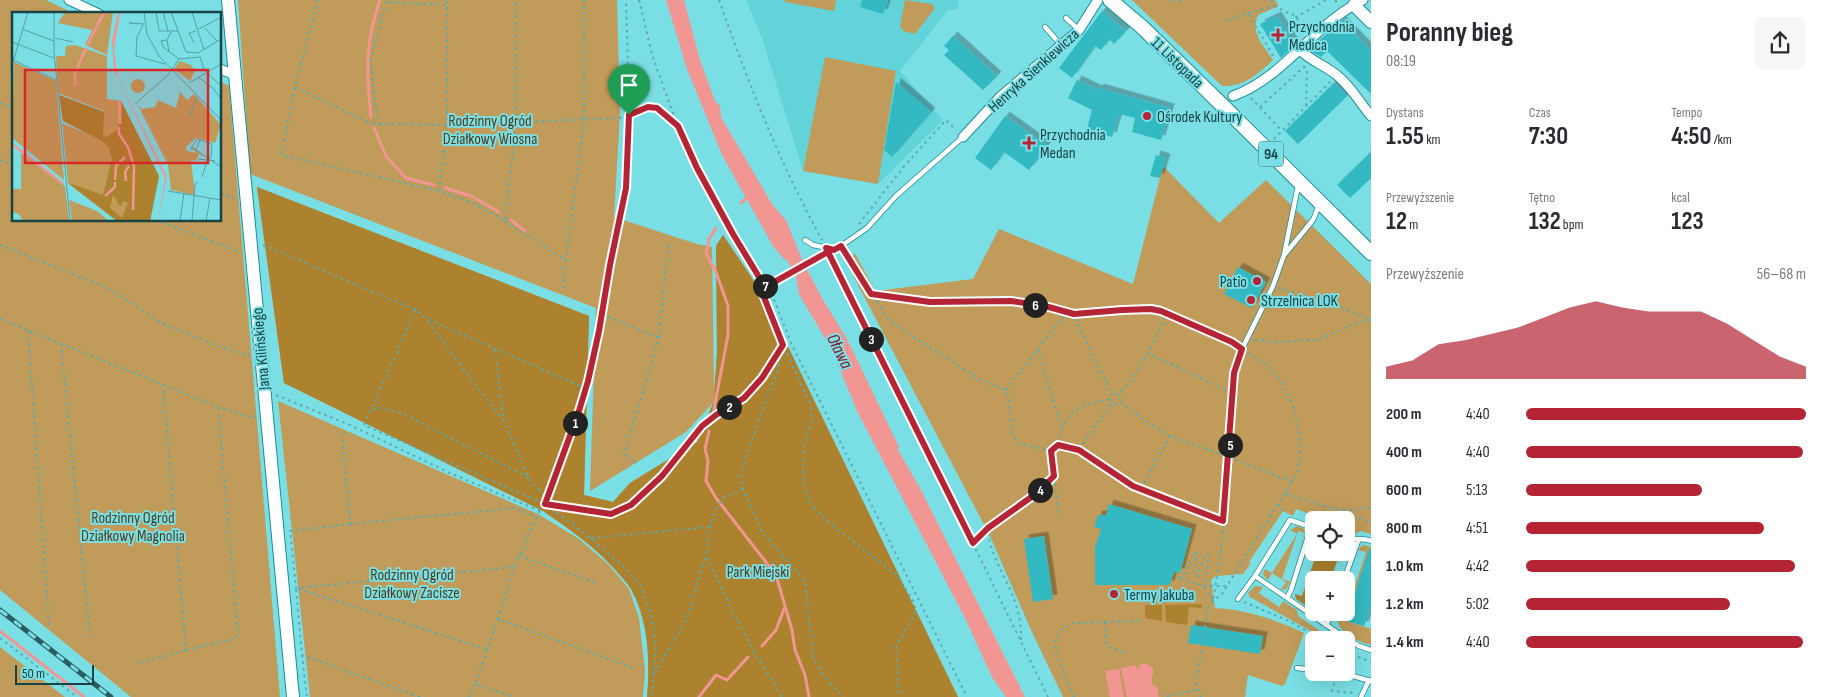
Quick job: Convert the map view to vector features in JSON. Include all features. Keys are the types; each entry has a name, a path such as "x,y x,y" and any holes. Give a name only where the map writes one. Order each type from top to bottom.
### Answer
{"main road":[{"name":"11 Listopada","path":"1110,0 1160,44 1371,253"}],"street":[{"name":"Jana Kilińskiego","path":"228,0 293,697"},
{"name":"Henryka Sienkiewicza","path":"963,137 1000,97 1079,30 1098,0"},
{"path":"72,1 95,12"},
{"path":"1233,96 1246,92 1273,74 1299,47 1340,12 1356,2 1371,22"},
{"path":"1299,47 1308,58 1337,75 1356,94 1371,116"},
{"path":"221,69 234,75"}],"lane":[{"path":"1066,18 1079,30"},
{"path":"1045,28 1061,45"},
{"name":"Henryka Sienkiewicza","path":"827,250 834,250 852,240 867,228 896,196 963,137"},
{"path":"1242,349 1273,286 1284,255 1299,182"},
{"path":"1284,255 1313,220 1320,203"},
{"path":"805,240 827,250"},
{"path":"1238,599 1255,576 1290,520 1305,525"},
{"path":"1355,540 1365,539 1371,541"},
{"path":"1347,571 1358,541"},
{"path":"1287,598 1305,548"},
{"path":"1255,576 1359,646 1371,650"},
{"path":"1297,668 1305,669"},
{"path":"1355,677 1370,681 1360,695"}],"path":[{"path":"318,0 295,87 281,155 439,191 475,204 566,260"},
{"path":"439,191 447,125 447,0"},
{"path":"505,221 516,122 516,0"},
{"path":"564,288 584,119 584,0"},
{"path":"469,697 498,619 514,568 540,511 548,499 586,389 626,188 629,115 626,0"},
{"path":"639,0 653,58 678,126 697,168 765,287 771,292 792,345 967,697"},
{"path":"719,0 762,115 793,183 1048,697"},
{"path":"1172,2 1185,0"},
{"path":"1271,0 1276,6 1295,16 1307,32"},
{"path":"1299,47 1284,24 1326,0"},
{"path":"1336,0 1340,12 1371,43"},
{"path":"379,124 371,60 386,2 447,6"},
{"path":"1225,21 1276,6"},
{"path":"1248,13 1276,61 1281,58"},
{"path":"1306,106 1308,58"},
{"path":"1260,107 1304,67 1307,68"},
{"path":"1272,141 1337,75"},
{"path":"295,87 368,122 379,124 447,125 621,118 648,107 657,108 678,126"},
{"path":"1246,92 1282,131"},
{"path":"0,102 12,107"},
{"path":"852,240 871,208 905,165 946,120 963,137"},
{"path":"0,160 12,164"},
{"path":"221,193 246,203"},
{"path":"159,221 251,256"},
{"path":"249,239 416,310 425,318 505,423 529,478 548,499"},
{"path":"636,463 624,454 659,338 668,243"},
{"path":"0,245 108,288 163,324 218,346 261,359"},
{"path":"841,246 891,322 979,379 1006,390"},
{"path":"827,250 765,287 762,292 783,345 810,403 812,420 804,446 803,465 804,486 810,504 837,529 896,574 914,602 916,612 896,646 899,697"},
{"path":"1273,286 1329,303 1371,320"},
{"path":"871,294 930,302 1011,301 1045,306 1074,314 1112,394 1110,399 1112,403"},
{"path":"416,310 364,425 545,504 591,538 625,568 640,585 651,613 656,648 652,697"},
{"path":"1051,451 1022,445 1015,440 1006,390 1061,319 1074,314 1108,310 1158,310 1232,342 1275,373 1283,387 1297,423 1300,451 1298,469 1285,494 1222,594 1208,608 1196,686 1201,697"},
{"path":"602,314 659,338"},
{"path":"1112,394 1119,394 1127,386 1168,314"},
{"path":"425,318 586,389"},
{"path":"0,319 218,407 250,417 260,414"},
{"path":"1247,339 1276,342 1317,340 1356,323 1371,320"},
{"path":"28,330 49,625"},
{"path":"61,344 90,637"},
{"path":"783,345 778,369 745,458 741,475 743,489 764,535 805,580 813,657 822,675 843,697"},
{"path":"545,504 611,514 631,505 662,476 702,426 744,398 762,378 783,345"},
{"path":"495,349 505,423"},
{"path":"1213,601 1221,550 1234,373 1242,349"},
{"path":"1038,350 1062,429"},
{"path":"1147,353 1188,370 1233,393"},
{"path":"163,385 186,650"},
{"path":"264,394 274,394 350,425 452,474 540,511"},
{"path":"1119,394 1119,401"},
{"path":"1051,451 1058,445 1062,429 1073,410 1080,406 1110,399"},
{"path":"1119,401 1144,420 1170,436 1292,482"},
{"path":"1079,450 1112,403 1119,401"},
{"path":"140,663 234,639 238,633 218,407"},
{"path":"371,410 381,408 402,413 529,478"},
{"path":"342,433 350,524"},
{"path":"1141,490 1170,436"},
{"path":"1058,445 1079,450 1141,490 1223,521"},
{"path":"1051,451 1060,517"},
{"path":"973,543 988,528 1037,493 1054,476"},
{"path":"654,674 688,618 706,555 710,527 716,509 722,498 743,489"},
{"path":"1285,494 1335,509 1371,523"},
{"path":"1278,504 1290,520"},
{"path":"1335,509 1346,511 1371,507"},
{"path":"307,697 290,531 515,508 538,517"},
{"path":"591,538 710,527"},
{"path":"988,528 989,542 1016,605 1020,622 1021,642"},
{"path":"1213,601 1204,586 1210,557 1208,554 1205,556 1196,577 1194,575 1197,554 1194,552 1186,572 1179,579 1204,586 1227,586"},
{"path":"706,555 748,639 782,697"},
{"path":"520,556 597,583"},
{"path":"296,588 514,568"},
{"path":"296,588 486,649"},
{"path":"1238,599 1289,621 1307,631"},
{"path":"498,619 633,668"},
{"path":"1074,697 1056,653 1055,643 1063,629 1073,623 1140,621"},
{"path":"1105,622 1105,637"},
{"path":"0,638 77,697"},
{"path":"1104,642 1110,647 1125,652"},
{"path":"302,655 420,697"},
{"path":"1355,656 1371,662"},
{"path":"1335,681 1332,691 1360,695"},
{"path":"475,684 514,697"},
{"path":"1167,696 1198,690"}],"shaded area":[{"path":"746,0 959,0 957,9 948,10 900,71 943,120 878,184 803,171 762,38"}],"green space":[{"name":"Rodzinny Ogród Działkowy Magnolia","path":"0,0 46,0 71,12 12,12 12,221 221,221 221,82 229,86 280,697 131,697 0,590"},
{"name":"Rodzinny Ogród Działkowy Wiosna","path":"238,0 617,0 620,114 614,217 697,244 712,247 714,392 717,352 716,246 723,235 762,293 958,697 647,697 648,656 642,615 627,583 593,548 543,511 284,383 257,187 589,316 584,495 613,502 630,483 697,442 713,403 686,432 590,491 596,308 250,174"},
{"path":"785,0 836,0 834,11 785,2"},
{"path":"905,0 932,4 935,8 915,34 903,31 900,26"},
{"path":"1132,0 1275,0 1279,6 1258,15 1256,22 1259,39 1273,60 1250,79 1238,84 1222,86"},
{"path":"825,57 896,71 878,184 803,171"},
{"path":"1163,166 1219,223 1266,180 1371,284 1371,534 1360,531 1355,534 1355,511 1305,512 1296,509 1293,516 1283,511 1243,574 1216,576 1211,580 1215,608 1238,610 1261,616 1304,633 1285,684 1282,686 1248,675 1245,697 1063,697 990,536 848,266 855,253 875,291 973,279 999,229 1133,284"},
{"name":"Park Miejski","path":"257,187 589,316 584,495 613,502 630,483 697,442 714,401 717,352 716,246 723,235 762,293 958,697 647,697 648,656 642,615 627,583 593,548 543,511 284,383"},
{"name":"Rodzinny Ogród Działkowy Zacisze","path":"278,401 538,514 579,539 608,564 629,589 639,618 645,671 643,697 310,697"},
{"path":"1297,526 1303,528 1305,533 1298,531 1297,534 1290,530"},
{"path":"1297,534 1282,579 1290,581 1287,588 1281,589 1286,582 1272,573"},
{"path":"1363,545 1371,547 1355,592 1355,586 1366,552 1358,550"},
{"path":"1314,561 1337,561 1334,571 1311,571"},
{"path":"1265,569 1272,573 1268,580 1263,573"},
{"path":"1255,586 1263,587 1259,593 1279,607 1283,601 1297,610 1298,616 1320,631 1311,631 1250,597 1248,593"},
{"path":"1305,587 1305,605 1296,599 1295,594 1302,596"},
{"path":"1202,604 1201,608 1189,607 1187,625 1166,622 1165,605"},
{"path":"1145,605 1162,605 1162,621 1145,618"},
{"path":"1338,621 1349,621 1371,629 1371,645 1355,638 1355,631 1344,631"},
{"path":"0,647 65,697 0,697"}],"water":[{"name":"Oława","path":"666,0 684,0 700,60 715,101 720,106 721,117 772,204 786,220 803,262 847,339 899,447 898,450 921,490 1025,697 1006,697 992,677 965,618 857,411 833,352 799,294 796,277 787,260 773,246 722,155 687,69"},
{"path":"1146,663 1153,668 1152,681 1154,687 1157,687 1159,697 1127,697 1121,668 1136,665 1137,670 1140,665"},
{"path":"1119,669 1124,697 1110,697 1105,671"}],"building":[{"path":"862,0 888,0 883,14 860,7"},
{"path":"1102,11 1126,31 1114,44 1109,39 1101,50 1095,46 1072,78 1059,68"},
{"name":"Przychodnia Medica","path":"1277,16 1295,45 1281,58 1260,24"},
{"path":"1342,21 1371,51 1371,94 1327,51 1321,57 1309,50"},
{"path":"953,36 997,76 983,90 944,55 949,50 944,46"},
{"name":"Ośrodek Kultury","path":"1077,80 1098,90 1099,88 1170,108 1161,140 1132,132 1135,118 1119,114 1112,137 1087,129 1092,110 1068,98"},
{"path":"896,82 931,112 892,157 884,150"},
{"path":"1334,83 1347,96 1298,144 1285,131"},
{"name":"Przychodnia Medan","path":"1005,116 1047,146 1029,170 1004,152 991,170 975,158"},
{"path":"1371,152 1371,178 1350,198 1337,185"},
{"path":"1156,155 1166,158 1160,178 1150,176"},
{"path":"1238,267 1266,282 1252,308 1224,294"},
{"path":"1109,504 1192,529 1180,573 1174,572 1170,585 1095,585 1095,548 1101,529 1094,527 1098,515 1106,515"},
{"path":"1044,536 1053,599 1033,602 1024,539"},
{"path":"1369,549 1371,549 1371,606 1364,626 1346,621 1355,621 1355,593"},
{"path":"1191,625 1263,636 1260,654 1188,643"}],"waterway":[{"path":"371,117 368,86 369,44 380,0"},
{"path":"374,128 386,156 406,178 434,185"},
{"path":"445,188 471,196 499,212"},
{"path":"741,203 748,197"},
{"path":"511,220 525,231"},
{"path":"714,409 728,335 728,306 716,272 706,253 709,239 716,228"},
{"path":"709,431 705,449 708,461 706,481 716,498 776,575 792,630 795,650 805,675 809,697"},
{"path":"762,646 776,630 784,609"},
{"path":"0,631 84,697"},
{"path":"699,697 716,675 727,680 748,657"}],"railway":[{"path":"0,610 111,697"}],"place":[{"name":"Przychodnia Medica","path":"1278,35"},
{"name":"Ośrodek Kultury","path":"1147,116"},
{"name":"Przychodnia Medan","path":"1029,143"},
{"name":"Patio","path":"1257,281"},
{"name":"Strzelnica LOK","path":"1251,300"},
{"name":"Termy Jakuba","path":"1114,594"}],"route":[{"path":"629,115 626,188 599,331 579,411 545,504 611,514 631,505 662,476 702,426 744,398 762,378 783,345 762,292 765,287 828,252 973,543 988,528 1037,493 1054,476 1051,451 1058,445 1079,450 1141,490 1223,521 1234,373 1242,349 1232,342 1161,311 1151,309 1108,310 1074,314 1045,306 1011,301 930,302 871,294 841,246 834,250 826,248 828,252 771,284 765,287 697,168 678,126 657,108 648,107 629,115"}]}
